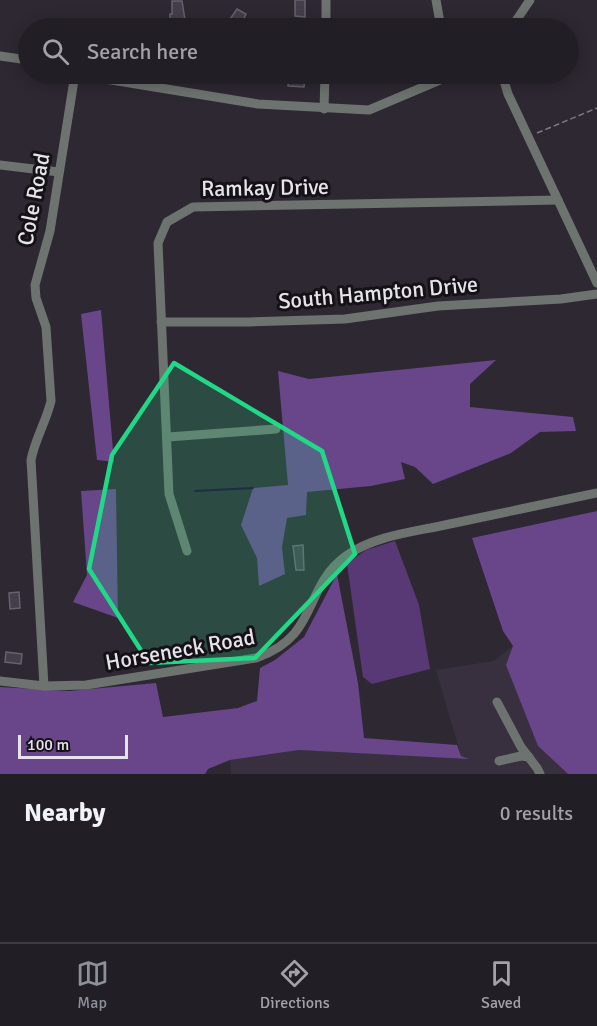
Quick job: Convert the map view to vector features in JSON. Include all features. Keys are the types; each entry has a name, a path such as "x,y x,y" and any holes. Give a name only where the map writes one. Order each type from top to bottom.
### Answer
{"street":[{"path":"326,0 326,18"},
{"path":"436,0 439,18"},
{"path":"518,18 530,0"},
{"path":"0,56 18,59"},
{"name":"Cole Road","path":"44,686 31,460 34,445 51,401 46,327 36,298 35,285 50,231 73,84"},
{"path":"136,84 258,104 369,110 429,84"},
{"path":"324,108 325,84"},
{"path":"505,84 527,136 597,283"},
{"path":"0,165 59,172"},
{"name":"Ramkay Drive","path":"188,550 169,495 158,243 167,222 193,207 558,200"},
{"name":"South Hampton Drive","path":"161,322 345,319 438,306 561,299 597,294"},
{"path":"168,437 276,429"},
{"name":"Horseneck Road","path":"0,681 44,686 86,685 227,664 267,654 294,636 328,573 356,549 383,539 597,493"},
{"path":"497,702 521,747 540,774"},
{"path":"499,761 521,756 529,757"}],"path":[{"path":"527,136 597,108"}],"highlighted area":[{"path":"174,363 322,451 355,554 255,658 149,663 89,569 112,455"}],"shaded area":[{"path":"101,310 114,462 97,460 81,314"},
{"path":"496,360 470,384 470,407 573,417 576,431 540,432 511,453 433,484 415,467 401,462 405,479 371,486 307,492 306,515 287,518 282,547 285,574 259,586 257,558 241,525 253,488 288,485 278,371 309,379"},
{"path":"116,489 118,618 73,602 87,575 81,491"},
{"path":"597,511 597,774 568,774 538,746 506,665 513,646 503,631 472,538"},
{"path":"395,541 419,605 430,669 372,684 363,677 347,564 366,550"},
{"path":"337,574 358,683 364,738 457,745 461,756 469,759 299,750 230,760 208,769 205,774 0,774 0,687 69,691 156,683 163,717 238,708 257,701 260,668 275,660 304,637"},
{"path":"513,646 538,746 568,774 231,774 230,760 299,750 465,758 461,756 436,670 494,661"}],"building":[{"path":"295,0 305,0 305,17 295,16"},
{"path":"172,1 182,1 185,18 170,18"},
{"path":"237,9 246,14 244,18 231,18"},
{"path":"288,84 304,84 304,87 288,86"},
{"path":"303,545 304,570 296,570 293,546"},
{"path":"19,592 20,608 10,609 9,593"},
{"path":"6,652 22,654 21,664 5,662"}],"waterway":[{"path":"195,491 253,488"}]}
